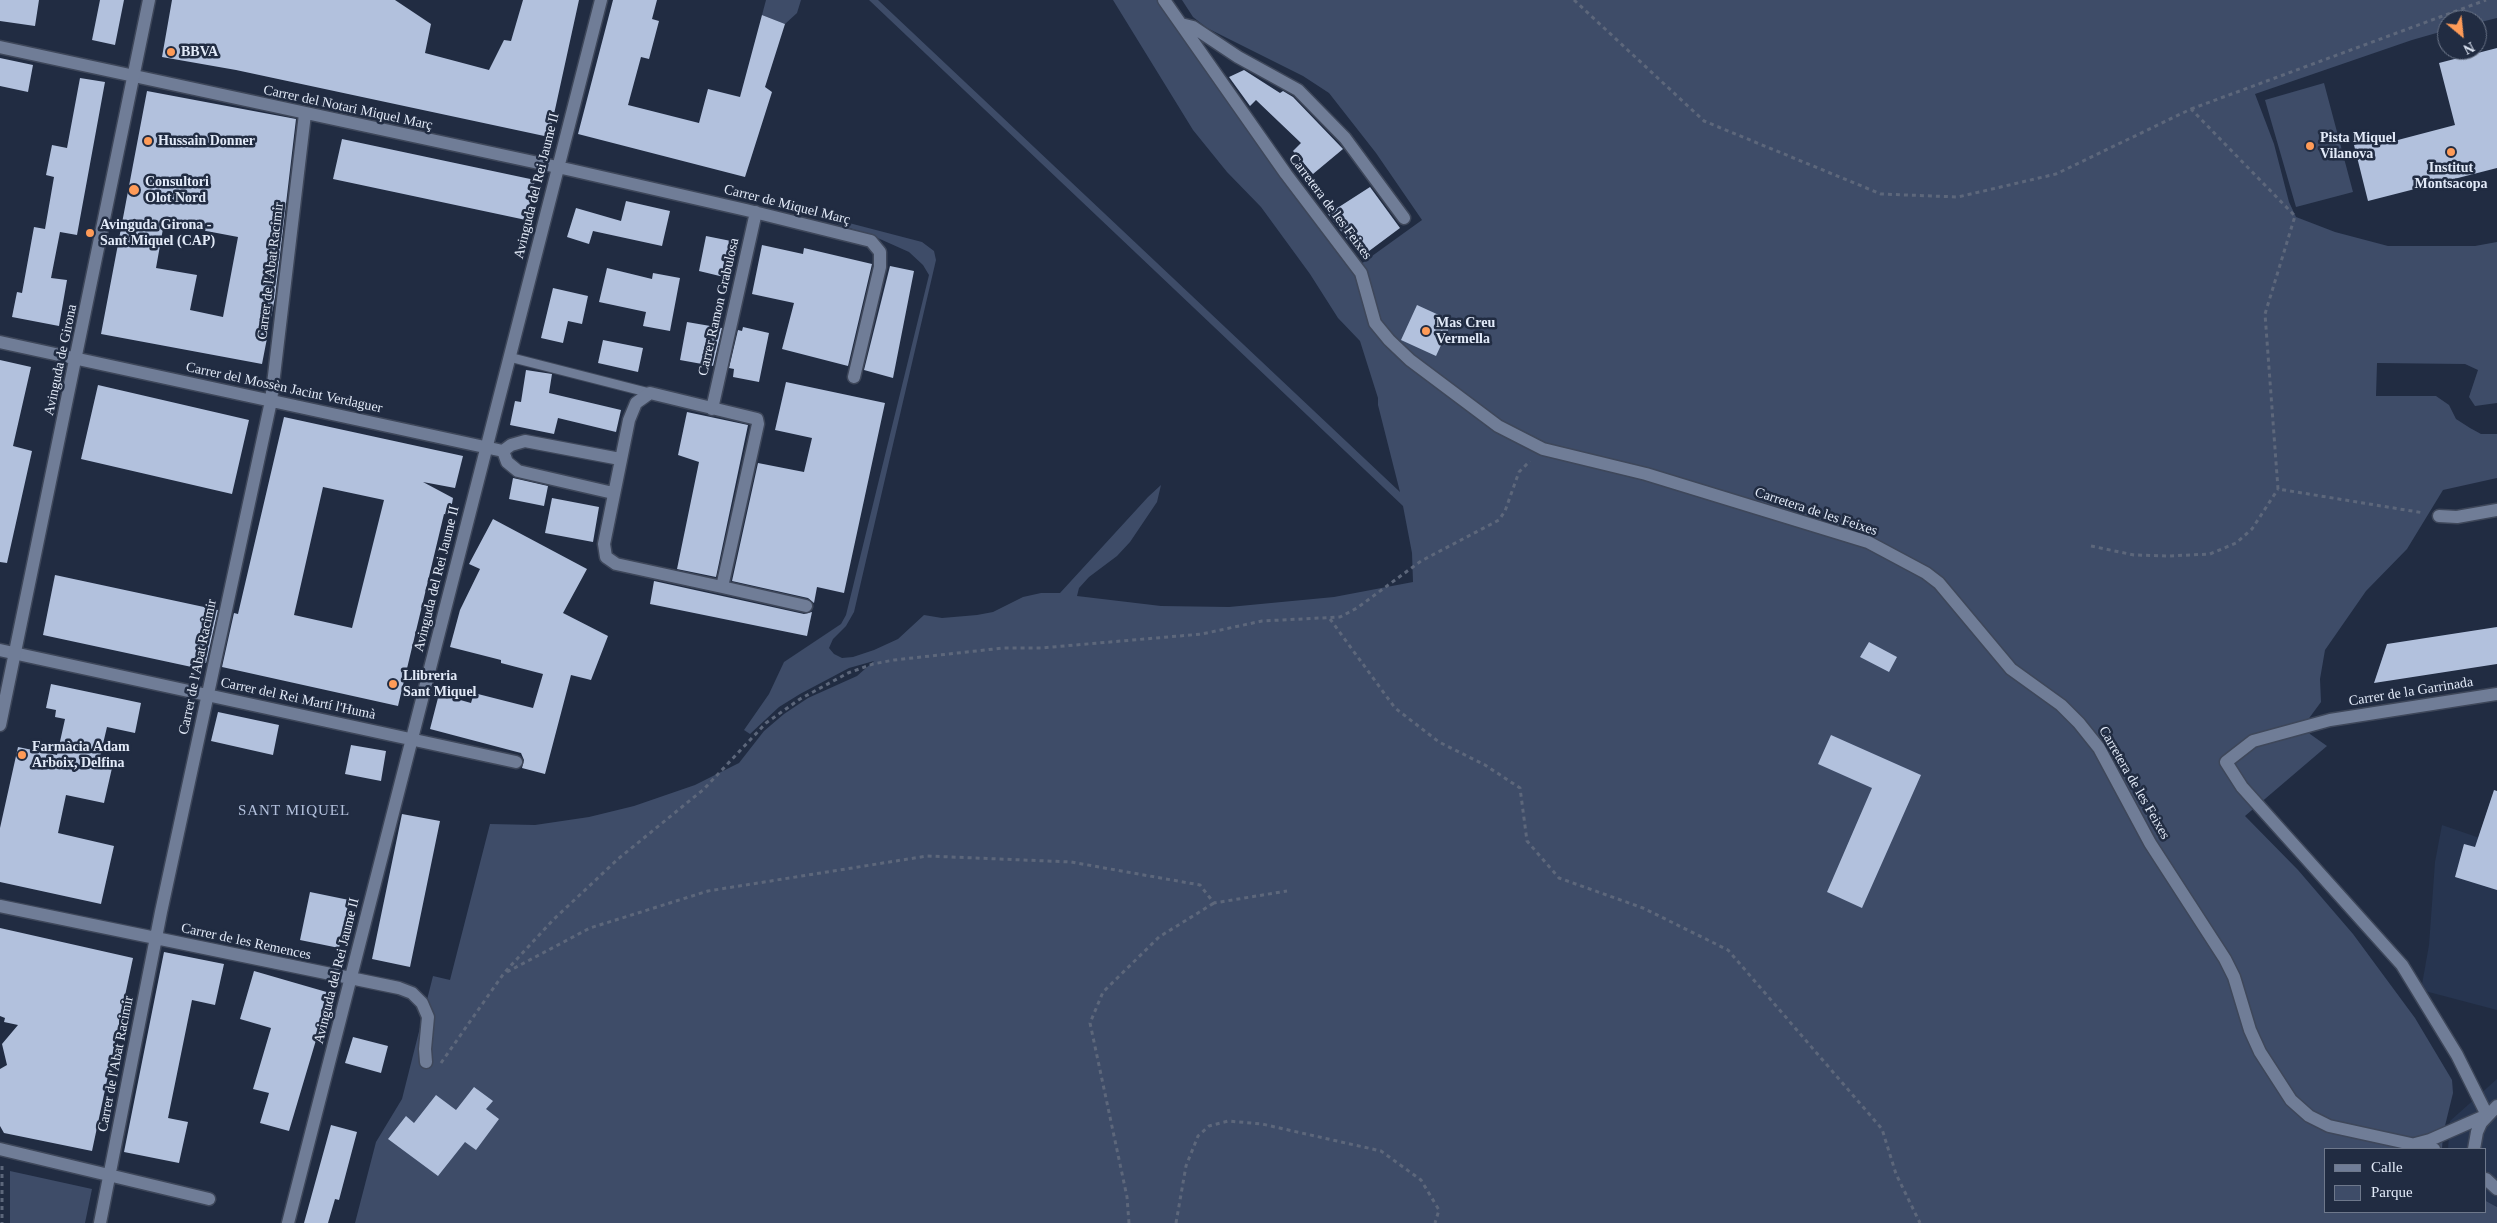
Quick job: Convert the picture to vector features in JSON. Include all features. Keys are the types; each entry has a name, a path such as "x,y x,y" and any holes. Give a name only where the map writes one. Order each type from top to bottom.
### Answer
{"street":[{"name":"Avinguda de Girona","path":"0,725 102,235 132,77 150,0"},
{"name":"Avinguda del Rei Jaume II","path":"288,1223 601,0"},
{"name":"Carretera de les Feixes","path":"1164,0 1286,174 1361,273 1372,317 1382,333 1410,360 1498,426 1522,439 1550,450 1646,474 1868,542 1926,573 1939,583 2011,669 2061,705 2079,723 2099,748 2150,843 2225,959 2234,977 2250,1030 2260,1052 2291,1100 2309,1116 2329,1126 2363,1135 2430,1148"},
{"path":"1181,24 1193,27 1238,57 1298,90 1345,138 1404,218"},
{"name":"Carrer del Notari Miquel Març","path":"0,47 132,77 557,167"},
{"name":"Carrer de l'Abat Racimir","path":"100,1223 156,938 270,401 305,114"},
{"name":"Carrer de Miquel Març","path":"557,167 756,212 871,241 880,252 880,267 854,377"},
{"name":"Carrer Ramon Grabulosa","path":"712,409 756,212"},
{"name":"Carrer del Mossèn Jacint Verdaguer","path":"0,342 503,451"},
{"path":"722,587 758,424 757,419 752,416 712,409 650,393 641,398 632,410 613,493 604,544 606,557 616,564 806,606"},
{"path":"613,493 518,471 507,462 503,451 511,445 525,441 620,459"},
{"path":"2439,516 2457,518 2497,510"},
{"name":"Carrer del Rei Martí l'Humà","path":"0,650 516,762"},
{"name":"Carrer de la Garrinada","path":"2494,1108 2457,1055 2402,965 2242,787 2226,762 2253,741 2330,720 2497,694"},
{"name":"Carrer de les Remences","path":"0,906 350,980 399,988 412,993 422,1003 428,1017 425,1049 426,1062"},
{"name":"Carretera de les Feixes","path":"2415,1144 2430,1140 2494,1108"},
{"path":"2474,1148 2477,1132 2494,1108"},
{"path":"3,1151 209,1199"},
{"path":"2487,1180 2497,1189"}],"lane":[{"path":"509,357 650,393"}],"path":[{"path":"1574,0 1704,120 1881,194 1958,197 2056,174 2191,109 2486,0"},
{"path":"2091,546 2134,554 2168,556 2210,554 2236,543 2252,530 2278,489 2265,314 2295,216 2191,109"},
{"path":"426,1062 431,1066 445,1060 476,1010 504,973 553,920 598,877 722,773 766,723 800,699 848,673 872,664 894,660 1003,648 1042,648 1202,634 1262,621 1340,617 1357,608 1421,561 1499,520 1505,511 1519,472 1526,462 1550,450"},
{"path":"2278,489 2439,516"},
{"path":"1330,618 1396,708 1439,742 1485,765 1520,788 1527,841 1558,878 1643,908 1728,950 1882,1129 1896,1174 1920,1223"},
{"path":"504,973 590,928 708,890 927,856 1070,862 1200,885 1214,903"},
{"path":"1129,1223 1127,1197 1090,1023 1103,992 1159,937 1214,903 1287,891"},
{"path":"1176,1223 1186,1166 1198,1136 1209,1126 1228,1121 1262,1124 1381,1151 1420,1180 1439,1210 1435,1223"},
{"path":"2,1223 3,1151"}],"shaded area":[{"path":"2442,825 2497,844 2497,1010 2421,990 2429,945 2435,862"},
{"path":"2497,1079 2497,1207 2487,1202 2487,1148 2448,1148 2450,1121"}],"green space":[{"path":"766,0 801,0 797,13 785,24 762,15"},
{"path":"869,0 878,0 1400,492 1378,405 1378,398 1360,341 1338,318 1310,274 1261,207 1227,172 1193,130 1113,0 1162,0 1354,269 1422,220 1376,153 1329,93 1303,76 1207,28 1193,17 1182,0 2497,0 2497,18 2487,20 2487,10 2437,10 2437,33 2255,94 2274,144 2289,202 2296,217 2335,232 2388,246 2475,246 2497,242 2497,403 2475,406 2469,397 2478,370 2465,364 2377,363 2376,396 2436,396 2449,405 2456,419 2470,428 2481,434 2497,434 2497,478 2443,490 2407,549 2366,591 2325,650 2320,679 2321,702 2307,721 2306,727 2310,734 2327,746 2245,816 2298,870 2353,934 2415,1018 2452,1080 2453,1093 2443,1134 2442,1148 2324,1148 2324,1213 2487,1213 2487,1202 2497,1207 2497,1223 355,1223 376,1142 402,1099 433,976 450,980 490,824 535,825 589,817 634,806 695,785 739,763 764,731 784,714 808,698 857,676 874,661 849,668 800,694 779,707 750,734 744,730 769,694 784,662 841,624 846,615 929,275 923,265 909,252 871,235 780,205 922,242 934,251 936,260 854,612 846,626 833,639 829,648 834,654 842,658 853,657 874,650 898,639 924,615 942,618 977,615 993,612 1023,597 1041,593 1060,593 1161,485 1157,502 1130,542 1117,556 1089,577 1079,588 1077,596 1161,606 1229,607 1334,597 1413,582 1412,553 1403,506"},
{"name":"Pista Miquel Vilanova","path":"2324,83 2353,192 2296,207 2265,100"},
{"path":"10,1171 92,1189 85,1223 10,1223"}],"building":[{"path":"0,0 39,0 35,26 0,21"},
{"path":"100,0 124,0 115,45 92,40"},
{"path":"172,0 395,0 431,24 425,53 489,70 504,40 511,41 523,0 579,0 549,137 236,70 162,57"},
{"path":"613,0 657,0 652,19 659,21 649,59 641,57 628,105 699,123 708,89 740,97 762,15 785,24 765,87 772,92 745,177 578,134"},
{"name":"Institut Montsacopa","path":"2497,48 2497,168 2368,201 2354,145 2374,139 2375,146 2455,125 2439,63 2451,60 2487,60 2487,51"},
{"path":"0,58 33,65 28,92 0,86"},
{"path":"1244,70 1280,93 1283,91 1293,97 1343,149 1313,174 1293,151 1301,143 1256,100 1250,106 1229,77"},
{"path":"80,78 105,82 77,235 60,232 51,278 67,280 59,326 12,317 17,292 22,293 34,227 45,229 54,177 46,175 52,145 67,148"},
{"path":"147,91 296,119 275,297 262,364 101,334","holes":["164,223 238,237 223,317 190,310 197,275 156,268"]},
{"path":"342,139 535,180 526,220 333,179"},
{"path":"1370,187 1400,228 1361,257 1328,214"},
{"path":"626,201 670,211 662,246 593,231 589,244 567,237 576,208 621,221"},
{"path":"706,236 731,241 724,277 699,271"},
{"path":"762,245 803,254 804,248 872,264 848,366 782,349 794,303 752,294"},
{"path":"890,266 914,271 893,378 864,370"},
{"path":"607,268 652,279 653,273 680,278 670,331 643,326 646,312 599,302"},
{"path":"553,288 588,296 582,324 568,321 563,343 541,338"},
{"name":"Mas Creu Vermella","path":"1417,305 1452,321 1436,356 1401,340"},
{"path":"687,322 722,328 713,366 680,360"},
{"path":"743,327 769,333 759,382 733,377 734,369 729,368 738,330 742,331"},
{"path":"603,340 643,348 638,372 598,363"},
{"path":"0,360 31,367 13,446 32,451 7,563 0,562"},
{"path":"526,370 552,374 549,393 621,410 616,432 558,418 554,434 510,425 515,401 521,402"},
{"path":"786,382 885,403 844,593 817,587 814,603 808,598 732,581 758,463 804,472 812,438 775,430"},
{"path":"98,385 249,420 232,494 81,459"},
{"path":"687,412 748,425 716,577 677,569 699,462 678,455"},
{"path":"284,417 463,456 455,488 423,482 453,498 450,515 444,514 398,706 222,667 234,613 238,614","holes":["323,487 384,500 352,628 294,615"]},
{"path":"513,478 548,486 544,506 509,499"},
{"path":"552,498 599,507 593,542 545,533"},
{"path":"493,519 587,569 563,613 608,636 591,680 571,675 545,774 522,768 524,760 521,753 430,729 439,694 471,703 474,693 533,708 543,674 501,663 501,660 450,647 460,610 480,569 469,564"},
{"path":"55,575 218,610 206,663 203,662 201,669 43,635"},
{"path":"654,581 804,614 812,612 807,636 650,604"},
{"path":"2497,627 2497,664 2374,683 2387,644"},
{"path":"1869,642 1897,657 1889,672 1860,657"},
{"path":"51,684 141,703 135,733 107,727 98,765 112,768 104,803 66,795 58,833 114,846 101,904 0,882 0,828 18,747 57,755 65,719 55,717 56,710 46,708"},
{"path":"218,712 279,725 273,755 211,741"},
{"path":"1831,735 1921,775 1862,908 1827,892 1872,788 1818,764"},
{"path":"351,745 386,751 381,781 345,774"},
{"path":"2494,790 2497,791 2497,890 2455,877 2464,844 2475,847"},
{"path":"402,814 440,821 410,967 372,959"},
{"path":"310,892 349,900 339,948 300,940"},
{"path":"0,928 133,958 92,1151 4,1133 0,1126 0,1069 7,1065 2,1044 18,1025 4,1022 5,1018 0,1016"},
{"path":"164,952 224,964 215,1005 192,1000 168,1118 188,1122 179,1163 124,1152"},
{"path":"254,971 330,993 289,1131 260,1123 269,1093 253,1089 271,1028 240,1019"},
{"path":"353,1037 388,1046 381,1073 345,1063"},
{"path":"474,1087 493,1101 486,1109 499,1119 476,1150 465,1142 438,1176 388,1139 406,1116 414,1123 436,1095 456,1110"},
{"path":"331,1125 357,1132 339,1200 335,1199 328,1223 304,1223"}],"place":[{"name":"BBVA","path":"171,52"},
{"name":"Hussain Donner","path":"148,141"},
{"name":"Pista Miquel Vilanova","path":"2310,146"},
{"name":"Institut Montsacopa","path":"2451,152"},
{"name":"Consultori Olot Nord","path":"134,190"},
{"name":"Avinguda Girona - Sant Miquel (CAP)","path":"90,233"},
{"name":"Mas Creu Vermella","path":"1426,331"},
{"name":"Llibreria Sant Miquel","path":"393,684"},
{"name":"Farmàcia Adam Arboix, Delfina","path":"22,755"}],"district":[{"name":"SANT MIQUEL","path":"294,811"}]}
